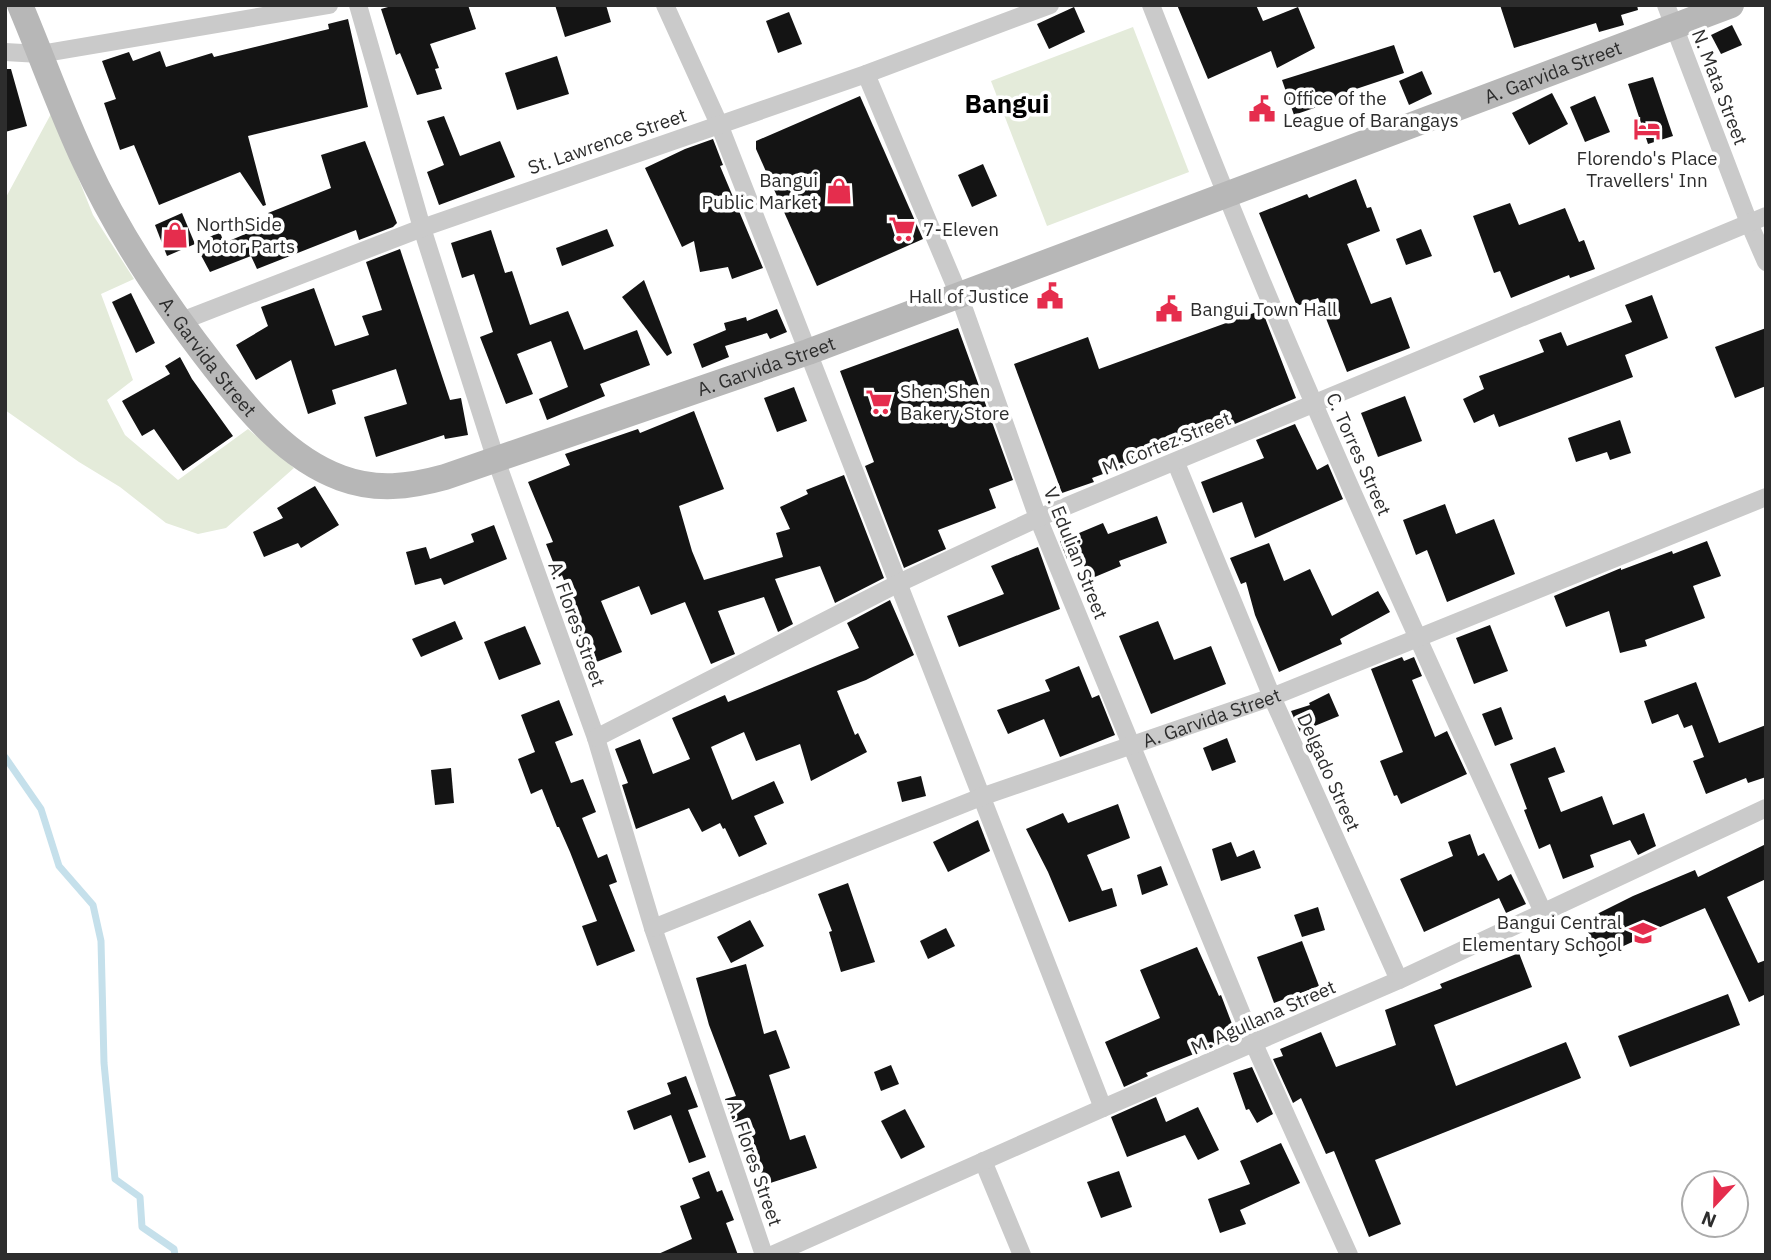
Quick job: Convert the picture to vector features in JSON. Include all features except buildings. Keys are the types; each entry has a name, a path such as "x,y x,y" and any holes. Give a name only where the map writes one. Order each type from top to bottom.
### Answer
{"main road":[{"name":"A. Garvida Street","path":"20,5 84,161 110,213 180,322 254,415 293,450 321,470 343,479 393,487 417,485 496,460 808,352 1226,194 1670,16 1731,5"}],"street":[{"path":"5,52 40,54 329,5"},
{"name":"A. Flores Street","path":"358,5 422,228 496,460 596,738 653,928 764,1255"},
{"path":"665,5 719,124 1103,1108"},
{"name":"St. Lawrence Street","path":"180,322 422,228 866,74 1050,5"},
{"name":"C. Torres Street","path":"1151,5 1314,404 1543,912"},
{"name":"N. Mata Street","path":"1670,16 1766,262"},
{"name":"V. Edulian Street","path":"866,74 959,295 1038,518 1254,1044 1349,1255"},
{"name":"M. Cortez Street","path":"596,738 899,583 1038,518 1766,216"},
{"name":"Delgado Street","path":"1176,463 1272,697 1399,981"},
{"name":"A. Garvida Street","path":"653,928 981,797 1272,697 1766,498"},
{"name":"M. Agullana Street","path":"772,1255 1103,1108 1399,981 1766,808"},
{"path":"983,1161 1022,1255"}],"green space":[{"path":"1133,27 1189,172 1047,226 991,81"},
{"path":"52,112 93,215 134,279 101,294 133,380 107,400 125,435 178,480 248,429 294,468 226,528 198,534 166,523 120,487 5,410 5,199"}],"waterway":[{"path":"5,757 41,809 59,866 93,905 101,941 104,1063 115,1179 140,1197 142,1227 174,1249 175,1255"}],"place":[{"name":"Office of the League of Barangays","path":"1262,109"},
{"name":"Florendo's Place Travellers' Inn","path":"1647,129"},
{"name":"Bangui Public Market","path":"839,191"},
{"name":"7-Eleven","path":"902,229"},
{"name":"NorthSide Motor Parts","path":"175,235"},
{"name":"Hall of Justice","path":"1050,296"},
{"name":"Bangui Town Hall","path":"1169,309"},
{"name":"Shen Shen Bakery Store","path":"879,402"},
{"name":"Bangui Central Elementary School","path":"1643,933"}],"district":[{"name":"Bangui","path":"1007,104"}]}
